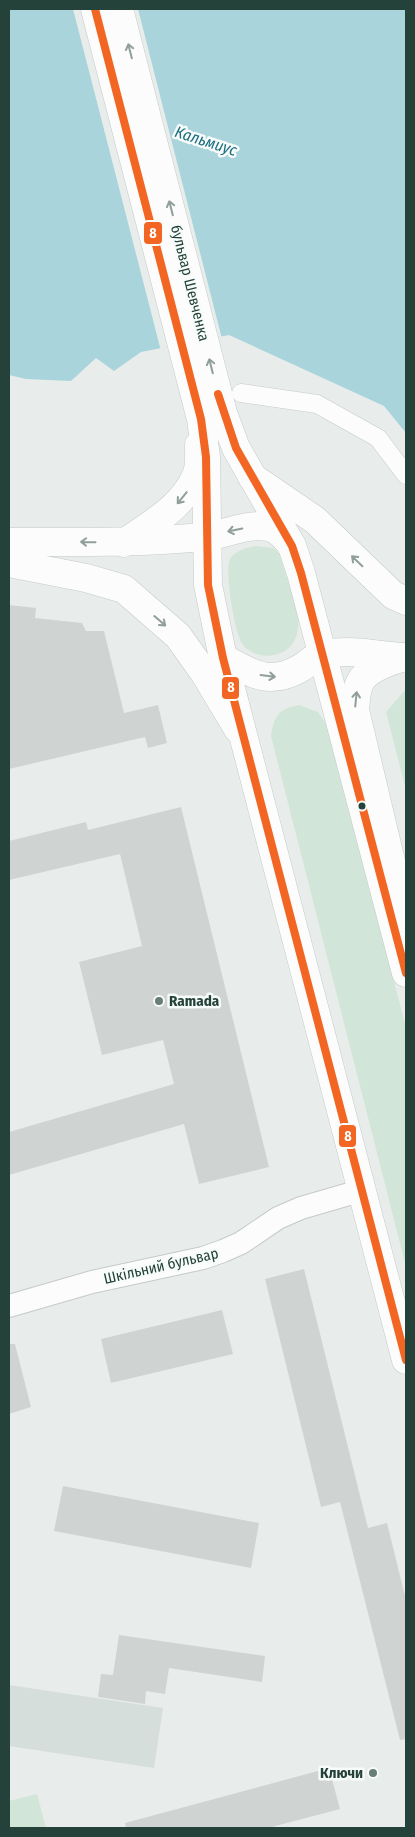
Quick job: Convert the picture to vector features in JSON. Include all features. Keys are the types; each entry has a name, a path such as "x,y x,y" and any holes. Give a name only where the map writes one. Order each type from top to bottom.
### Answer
{"main road":[{"name":"бульвар Шевченка","path":"95,9 236,448 292,546 301,573 404,962"},
{"name":"бульвар Шевченка","path":"119,9 222,408 206,457 208,585 223,658 406,1360"},
{"path":"124,543 173,508 187,491 198,472 222,408"},
{"path":"252,477 315,520 399,598"},
{"name":"бульвар Шевченка","path":"207,537 253,527 269,527 284,535 292,546"},
{"path":"9,542 124,543 207,537"},
{"path":"9,563 86,578 124,588 178,636 206,674 244,738"},
{"path":"223,658 247,671 273,678 288,674 323,654 346,651 406,658"},
{"path":"404,962 404,915 355,710 356,692 362,678 387,661 406,658"}],"street":[{"path":"222,408 317,404 378,438 406,476"},
{"name":"Шкільний бульвар","path":"9,1306 92,1282 223,1252 241,1244 278,1218 301,1208 362,1190"}],"shaded area":[{"path":"9,1685 163,1708 154,1768 9,1746"}],"green space":[{"path":"256,546 273,548 279,553 298,613 298,628 293,643 283,652 276,655 261,655 248,650 240,639 234,617 228,576 230,559 238,551"},
{"path":"406,689 406,790 386,712"},
{"path":"299,705 318,712 326,724 406,1027 406,1267 271,736 278,714"},
{"path":"37,1794 46,1828 9,1828 9,1801"}],"water":[{"name":"Кальмиус","path":"9,9 406,9 406,433 384,406 229,335 141,352 114,371 96,358 71,381 26,379 9,375"}],"pier":[{"path":"73,9 138,9 222,339 161,351"}],"building":[{"path":"9,605 36,608 35,618 82,623 86,631 104,631 124,713 158,705 167,743 148,748 145,737 9,769"},
{"name":"Ramada","path":"181,807 269,1167 199,1184 184,1124 9,1175 9,1132 174,1084 163,1040 102,1055 79,962 142,946 120,854 9,880 9,841 86,822 88,830"},
{"path":"304,1269 368,1528 387,1523 406,1600 406,1739 400,1740 340,1502 321,1507 265,1279"},
{"path":"222,1310 233,1354 111,1383 101,1339"},
{"path":"9,1344 15,1344 31,1407 9,1414"},
{"path":"63,1486 259,1523 251,1568 54,1531"},
{"path":"119,1635 265,1656 262,1682 169,1668 165,1694 146,1691 145,1704 98,1697 101,1674 113,1675"},
{"path":"329,1768 340,1809 268,1828 126,1828 125,1823"}],"transit line":[{"name":"8","path":"95,9 201,419 206,457 208,585 223,658 406,1360"},
{"name":"8","path":"218,394 236,448 292,546 301,573 406,973"}],"place":[{"name":"Ramada","path":"159,1001"},
{"name":"Ключи","path":"373,1773"}]}
